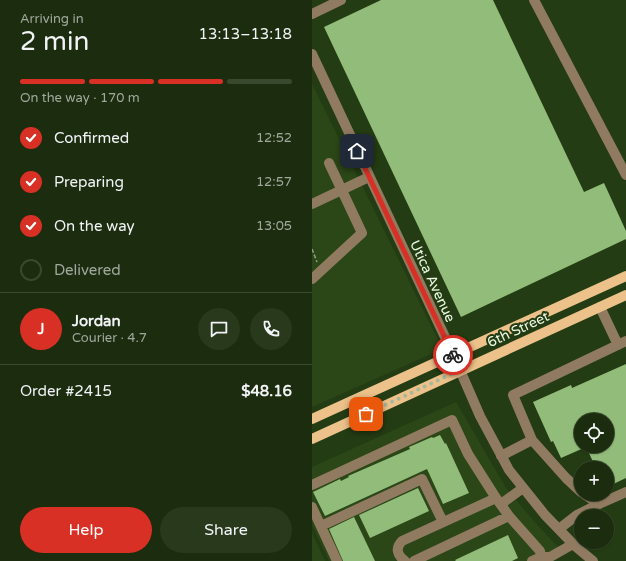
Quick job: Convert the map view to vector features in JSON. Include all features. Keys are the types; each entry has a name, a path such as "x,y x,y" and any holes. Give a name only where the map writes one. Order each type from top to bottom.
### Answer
{"main road":[{"name":"6th Street","path":"312,419 626,276"},
{"name":"6th Street","path":"312,439 626,295"}],"street":[{"path":"312,14 341,0"},
{"path":"534,0 626,175"},
{"name":"Utica Avenue","path":"313,59 460,370 480,416 501,456 509,470 545,515 574,545"},
{"path":"312,279 362,233 329,163"},
{"path":"312,204 369,177"},
{"path":"574,485 532,440 513,395 622,343 600,307"},
{"path":"312,485 452,420 468,454 498,501 509,516 540,551 536,559"},
{"path":"501,456 532,440"},
{"path":"321,526 422,479 443,522"},
{"path":"405,561 397,551 398,546 402,541 443,522 498,501 523,488"},
{"path":"559,529 577,515 626,492"},
{"path":"594,501 599,504"},
{"path":"312,507 337,561"},
{"path":"414,561 509,516"},
{"path":"536,559 550,557 574,545"},
{"name":"Utica Avenue","path":"579,549 593,561"}],"path":[{"path":"312,249 317,261 315,265"}],"shaded area":[{"path":"312,84 439,342 436,349 431,354 312,407"},
{"path":"456,402 506,488 552,541 567,554 551,561 329,561 312,525 312,467"},
{"path":"312,533 325,561 312,561"}],"building":[{"path":"381,0 493,0 584,192 604,183 626,231 626,239 461,317 324,27"},
{"path":"626,364 626,478 614,484 614,461 593,461 589,453 614,453 614,413 574,413 574,452 561,458 553,441 551,442 533,402 571,385 572,388"},
{"path":"440,435 445,444 446,443 469,493 443,504 427,469 325,516 313,492 340,479 341,481 349,477 348,476 410,449 409,447"},
{"path":"418,488 429,511 370,538 359,515"},
{"path":"354,517 375,561 343,561 329,529"},
{"path":"508,535 518,558 512,561 455,560"}],"way so far":[{"path":"366,414 460,370 453,355"}],"route":[{"path":"357,151 453,355"}]}
